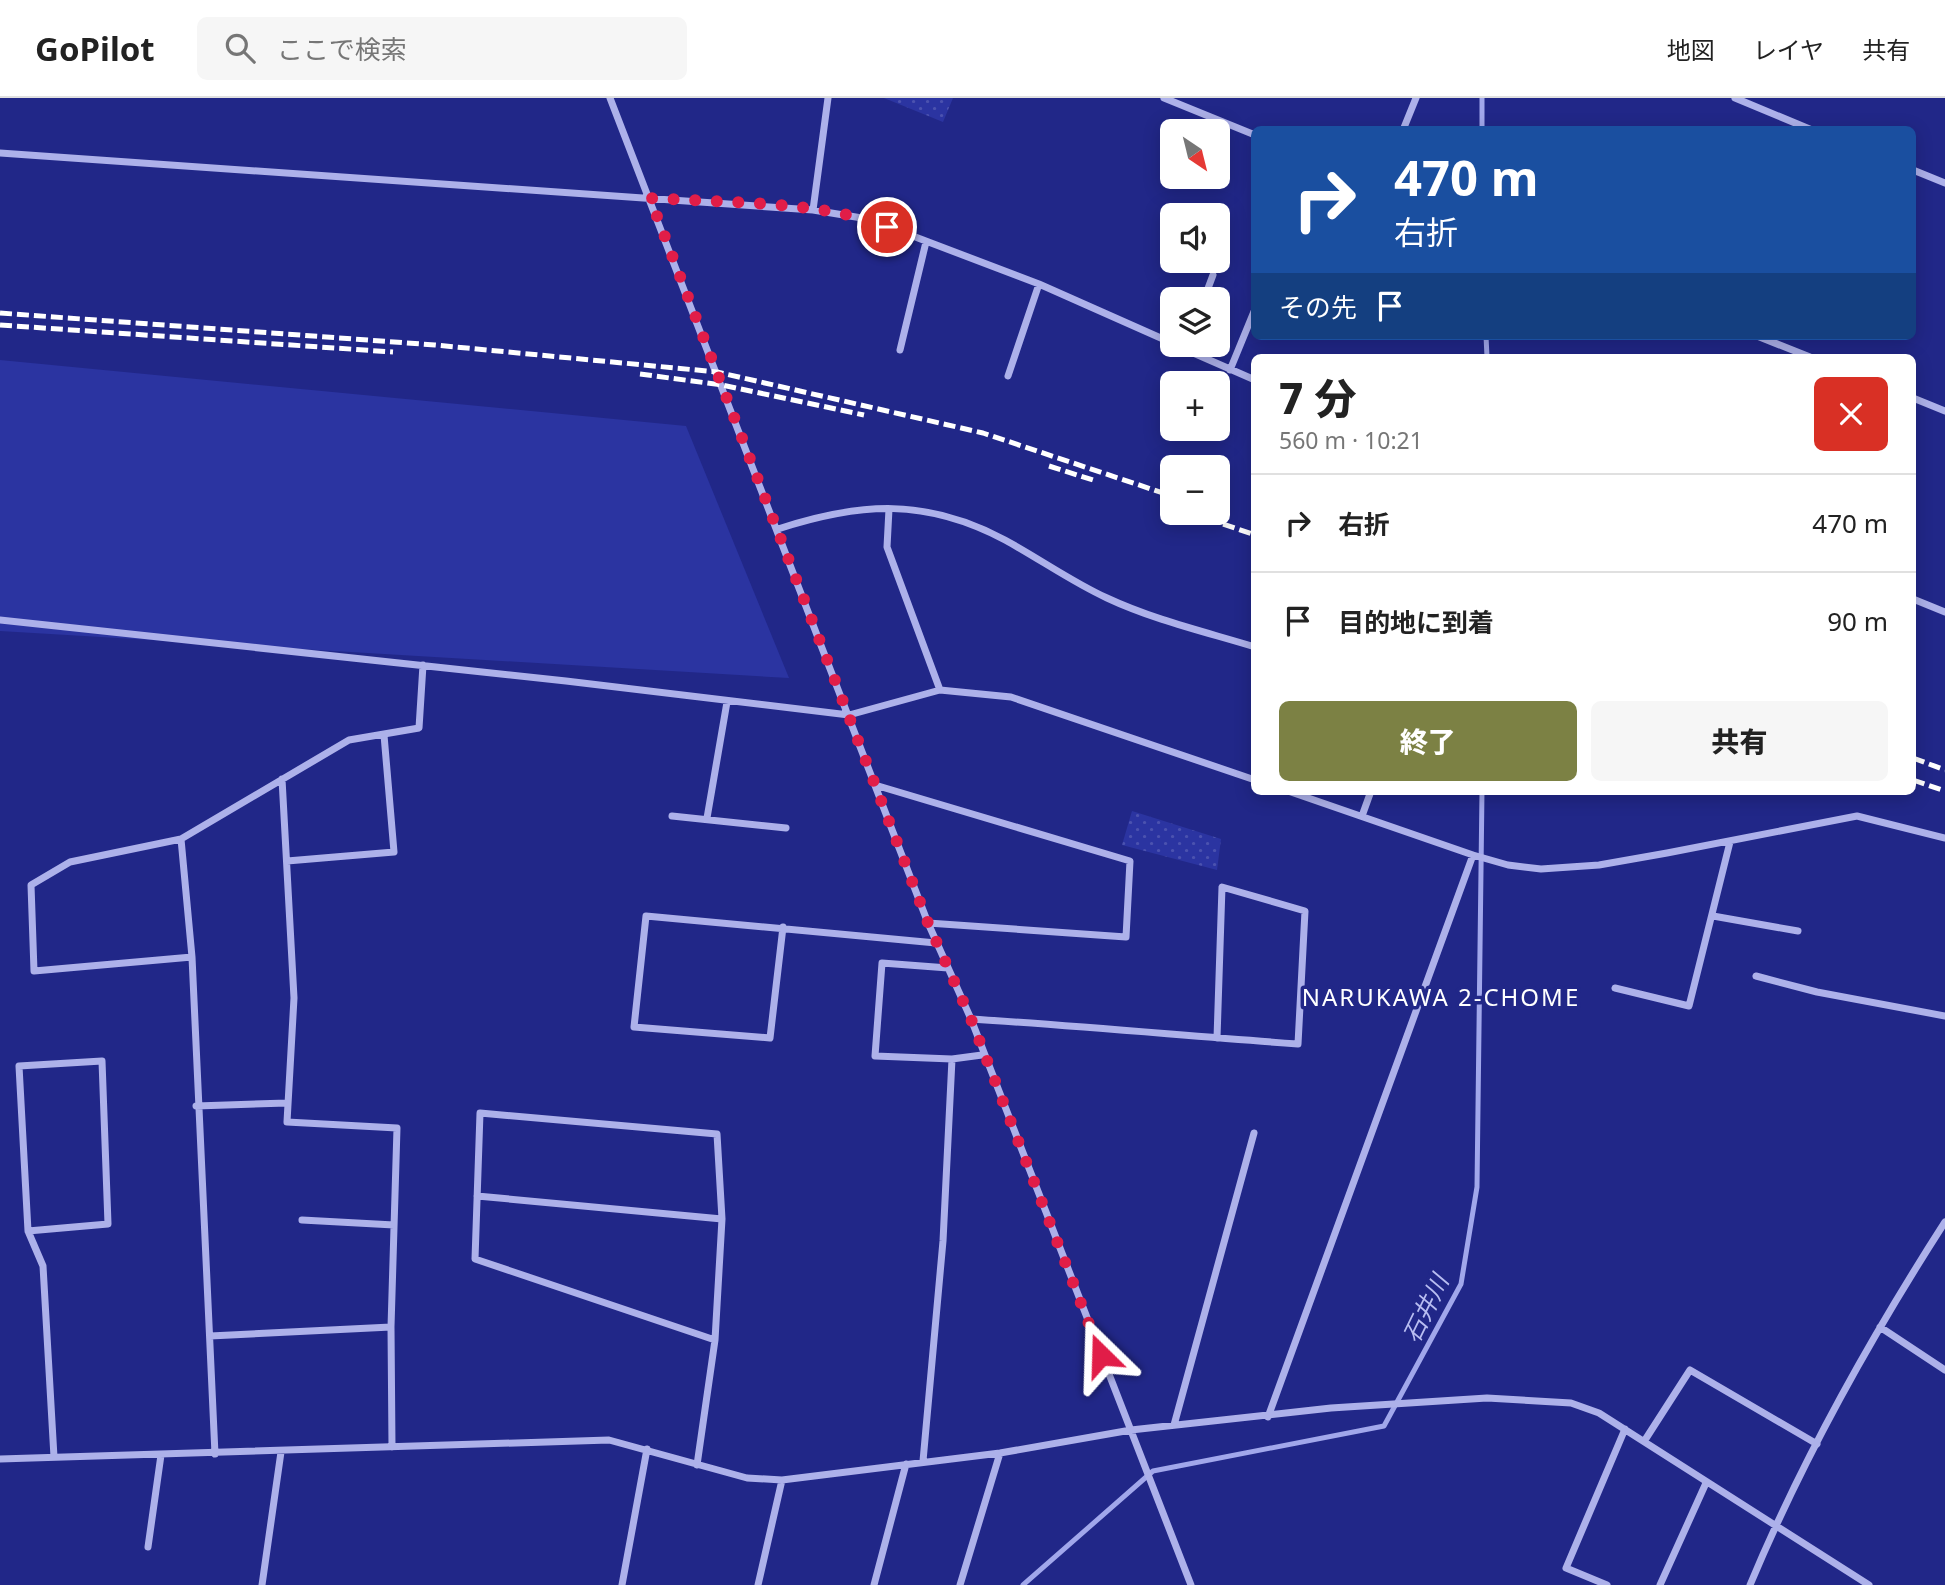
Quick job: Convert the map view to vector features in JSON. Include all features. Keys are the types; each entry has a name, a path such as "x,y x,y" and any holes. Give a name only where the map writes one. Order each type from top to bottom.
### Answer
{"street":[{"path":"610,98 928,923 971,1019 982,1055 1191,1585"},
{"path":"813,210 828,98"},
{"path":"1164,98 1251,133"},
{"path":"1405,126 1416,98"},
{"path":"1735,98 1802,126"},
{"path":"0,153 813,210 868,219 1039,284 1160,338"},
{"path":"1916,171 1945,183"},
{"path":"900,349 926,242"},
{"path":"1209,287 1213,275"},
{"path":"1008,376 1039,284"},
{"path":"1230,370 1251,319"},
{"path":"1767,340 1802,354"},
{"path":"1205,357 1251,378"},
{"path":"1916,399 1945,411"},
{"path":"778,529 855,508 936,512 970,524 1126,607 1251,646"},
{"path":"889,509 887,547 940,690"},
{"path":"1916,600 1945,612"},
{"path":"0,620 423,664 849,715 940,690 1011,697 1251,779"},
{"path":"192,957 34,971 31,885 70,862 181,839 349,740 419,728 423,664"},
{"path":"707,818 727,702"},
{"path":"287,860 394,852 384,735"},
{"path":"282,779 294,998 287,1122 397,1128 391,1327 392,1447"},
{"path":"875,785 1130,861 1126,937 928,923"},
{"path":"1300,795 1473,855 1508,865 1541,869 1599,864 1730,842 1857,816 1945,838"},
{"path":"1362,816 1370,795"},
{"path":"672,816 786,828"},
{"path":"181,839 192,957 196,1106 215,1454"},
{"path":"1615,988 1689,1006 1730,842"},
{"path":"1268,1417 1473,855"},
{"path":"971,1019 1138,1029 1217,1038 1298,1044 1305,911 1222,887 1217,1038"},
{"path":"783,928 770,1038 634,1027 646,916 783,928 936,943"},
{"path":"1713,916 1798,930"},
{"path":"948,968 882,963 874,1056 952,1059 982,1055"},
{"path":"1756,976 1817,992 1945,1016"},
{"path":"923,1461 943,1241 952,1059"},
{"path":"28,1231 108,1224 102,1061 19,1066 28,1231 43,1266 54,1457"},
{"path":"196,1106 287,1103"},
{"path":"697,1465 715,1340 722,1220 717,1134 480,1113 475,1259 715,1340"},
{"path":"1174,1425 1254,1133"},
{"path":"477,1196 722,1220"},
{"path":"302,1220 394,1225"},
{"path":"1751,1585 1775,1525 1817,1444 1880,1327 1945,1222"},
{"path":"1936,1235 1945,1241"},
{"path":"210,1336 391,1327"},
{"path":"1880,1327 1945,1370"},
{"path":"1645,1440 1690,1370 1817,1444"},
{"path":"0,1459 609,1440 747,1478 782,1480 1000,1453 1131,1430 1331,1408 1488,1398 1571,1403 1599,1413 1645,1440 1706,1483 1869,1585"},
{"path":"1607,1585 1566,1568 1625,1429"},
{"path":"622,1585 647,1449"},
{"path":"262,1585 281,1452"},
{"path":"960,1585 1000,1453"},
{"path":"148,1547 161,1455"},
{"path":"874,1585 906,1464"},
{"path":"758,1585 782,1480"},
{"path":"1660,1585 1706,1483"}],"shaded area":[{"path":"884,98 953,98 943,122"},
{"path":"0,360 686,426 789,678 0,631"},
{"path":"1132,811 1221,839 1217,870 1122,845"}],"waterway":[{"name":"石井川","path":"1482,98 1482,126"},
{"name":"石井川","path":"1486,340 1487,354"},
{"name":"石井川","path":"1023,1585 1153,1471 1384,1426 1461,1284 1477,1187 1482,795"}],"railway":[{"path":"0,313 435,345 717,372 983,433 1160,492"},
{"path":"0,325 393,352"},
{"path":"640,374 722,385 864,415"},
{"path":"1049,466 1096,481"},
{"path":"1226,525 1251,534"},
{"path":"1916,759 1945,770"},
{"path":"1916,781 1945,791"}],"district":[{"name":"NARUKAWA 2-CHOME","path":"1441,998"}],"route":[{"path":"887,227 868,219 813,210 650,198 928,923 971,1019 982,1055 1101,1355"}]}
